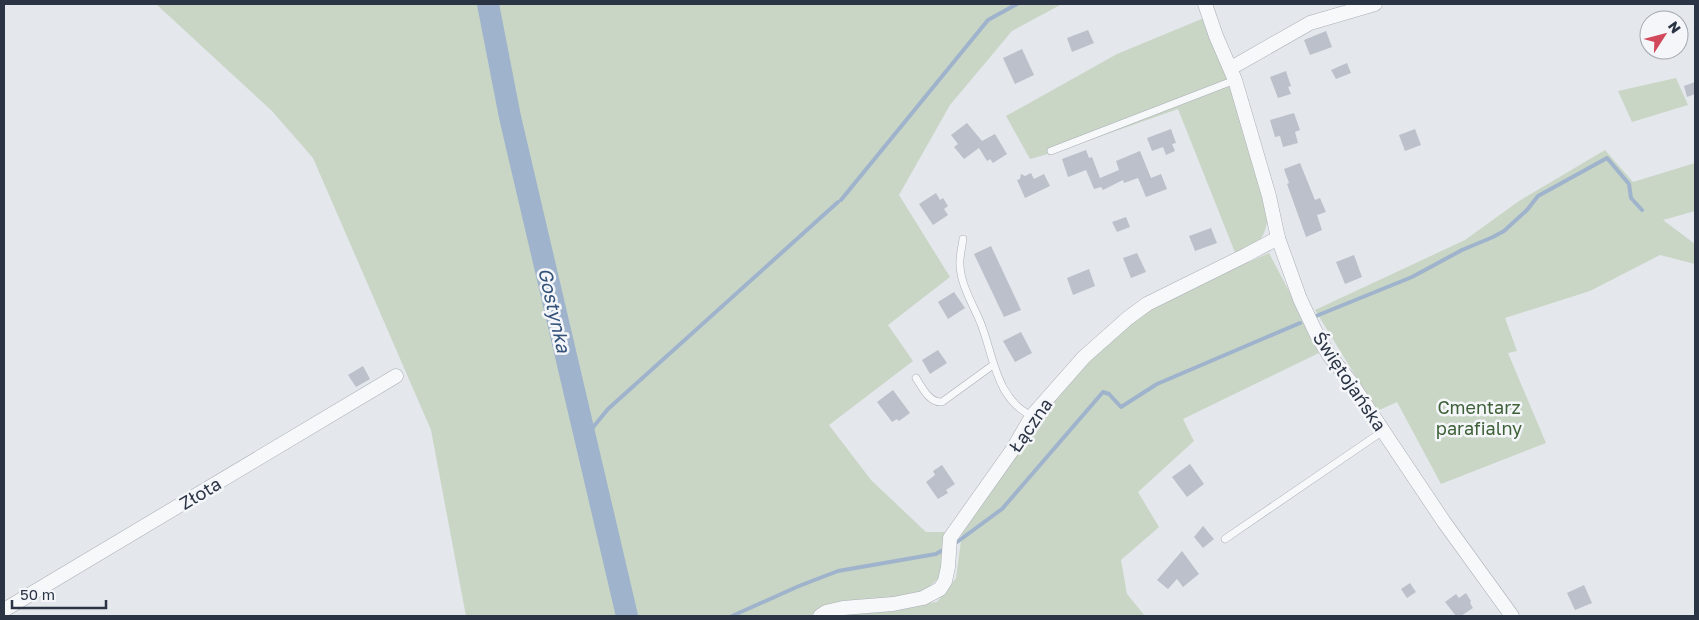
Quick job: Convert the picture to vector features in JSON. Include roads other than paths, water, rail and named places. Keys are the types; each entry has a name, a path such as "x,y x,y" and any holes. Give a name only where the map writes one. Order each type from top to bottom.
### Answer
{"street":[{"name":"Świętojańska","path":"1205,4 1216,36 1233,74 1269,196 1278,238 1300,299 1317,335 1444,522 1512,616"},
{"path":"1233,74 1310,23 1375,4"},
{"name":"Łączna","path":"820,616 826,612 843,608 893,604 922,598 940,589 945,581 948,566 950,538 1013,449 1032,416 1084,357 1128,318 1147,304 1278,238"},
{"name":"Złota","path":"4,610 396,376"}],"lane":[{"path":"1051,151 1233,74"},
{"path":"963,239 960,266 962,280 982,326 993,365 1010,399 1023,412 1032,416"},
{"path":"916,378 931,399 942,402 993,365"},
{"path":"1225,539 1383,430"}],"waterway":[{"name":"Gostynka","path":"488,4 510,117 627,616"},
{"path":"841,200 988,20 1017,4"},
{"path":"1316,316 1412,277 1462,250 1493,237 1504,231 1527,210 1538,196 1607,158 1629,184 1631,198 1642,210"},
{"path":"585,437 608,409 838,202"},
{"path":"957,542 1002,509 1103,392 1109,394 1121,407 1157,384 1300,323"},
{"path":"732,616 838,571 936,554 941,551"}],"park label":[{"name":"Cmentarz parafialny","path":"1479,417"}]}
